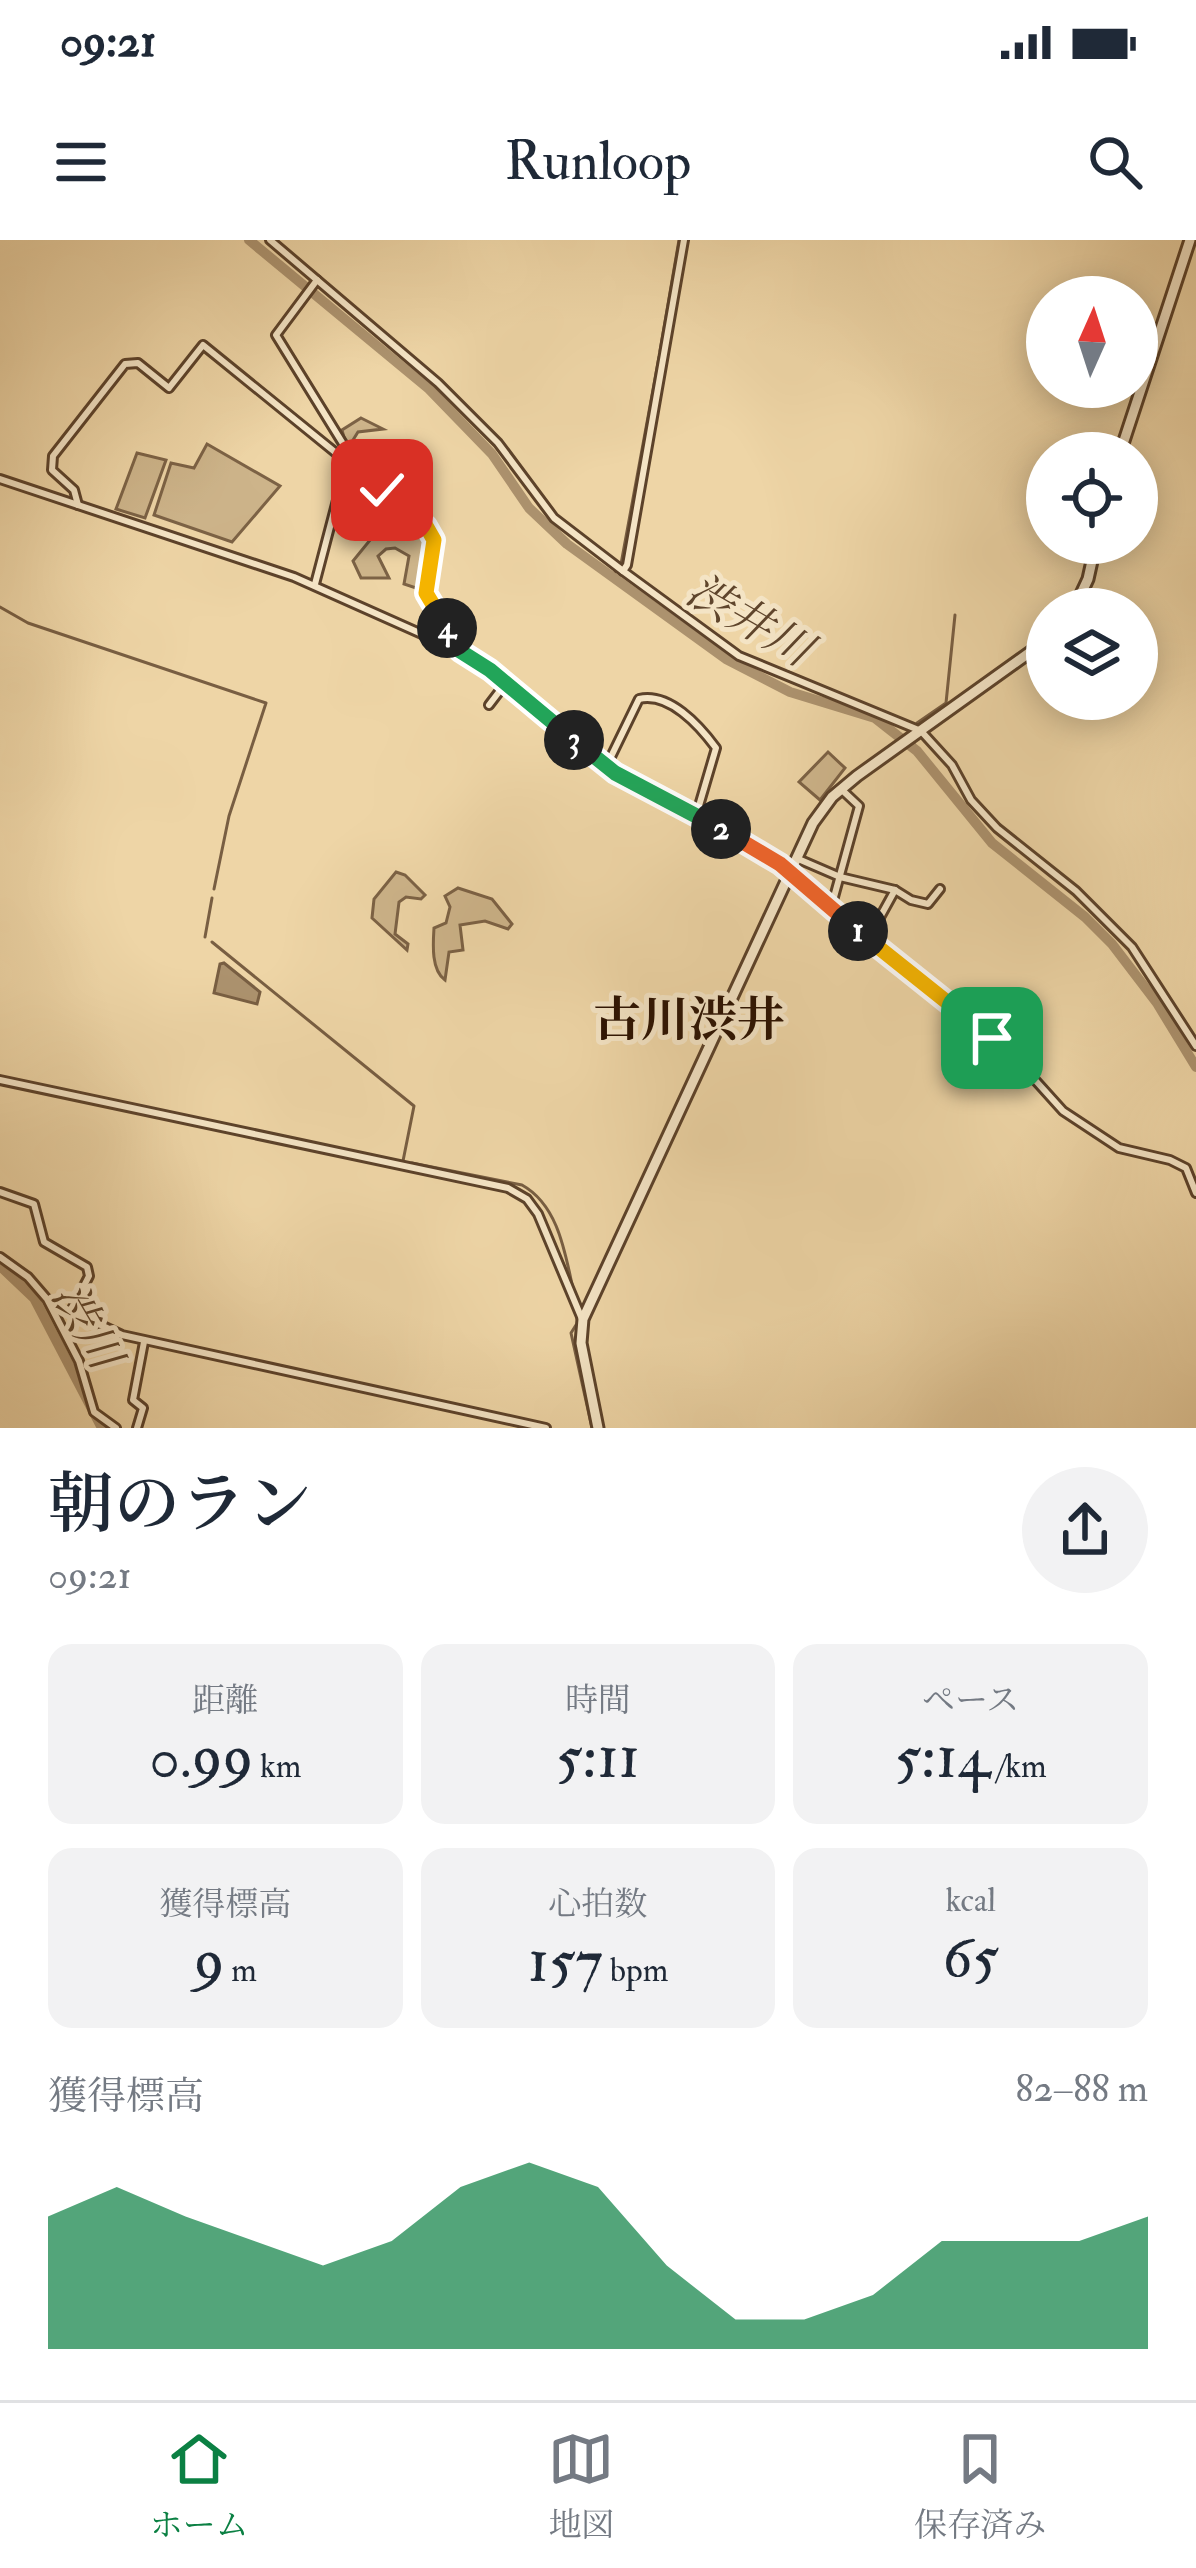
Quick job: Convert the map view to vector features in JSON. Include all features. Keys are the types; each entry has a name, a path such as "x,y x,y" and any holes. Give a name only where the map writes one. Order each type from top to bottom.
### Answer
{"street":[{"path":"270,240 487,430 537,500 568,532 739,656 919,732 952,765 970,800 997,828 1089,902 1132,947 1196,1046"},
{"path":"622,571 627,565 684,240"},
{"path":"1127,432 1190,240"},
{"path":"315,584 347,462 341,436 277,341 277,331 316,282"},
{"path":"78,505 74,490 52,470 53,456 125,364 138,363 169,388 202,345 431,533 434,550 426,593 460,651"},
{"path":"0,478 315,584 460,651 606,766 789,870 1007,1050 1063,1111 1119,1148 1186,1168 1196,1193"},
{"path":"598,1428 581,1343 583,1319 813,823 841,789 1026,655"},
{"path":"489,705 505,684"},
{"path":"606,766 639,699 653,697 674,706 716,748 696,817"},
{"path":"831,908 859,806 841,789"},
{"path":"796,858 928,904 940,890"},
{"path":"868,939 895,890"},
{"path":"0,1080 508,1188 527,1199 538,1214 583,1319"},
{"path":"0,1192 34,1204 44,1242 87,1267 89,1276 70,1311 144,1342 546,1428"},
{"path":"0,1257 28,1277 46,1299 79,1361 94,1412 116,1428"},
{"path":"137,1428 143,1408 133,1400 144,1342"}],"shaded area":[{"path":"361,418 383,429 358,432 353,440 358,451 349,457 342,430"},
{"path":"207,444 280,486 232,542 154,515 171,463 194,468"},
{"path":"137,453 166,460 145,518 116,509"},
{"path":"397,507 431,544 423,580 416,588 404,584 409,556 395,548 378,556 389,578 361,578 353,561"},
{"path":"828,752 845,768 820,800 799,782"},
{"path":"396,872 425,895 399,902 395,934 408,944 407,950 372,918 374,899"},
{"path":"458,888 492,899 512,924 508,929 485,921 460,925 463,950 449,952 445,980 435,963 434,928 446,923 450,907 445,896"},
{"path":"224,963 260,992 257,1004 214,993"}],"waterway":[{"name":"渋井川","path":"249,240 429,389 492,454 529,508 567,544 726,659 790,692 875,718 917,751 992,843 1112,944 1157,1003 1196,1067"},
{"path":"660,351 679,240"},
{"path":"621,564 659,357"},
{"path":"613,576 616,570"},
{"path":"0,607 28,623 266,703 229,816 214,889"},
{"path":"917,723 946,703 955,615"},
{"name":"渋井川","path":"913,741 917,751"},
{"path":"205,937 212,898"},
{"path":"212,942 414,1106 403,1161"},
{"path":"412,1163 522,1185 534,1194 558,1231 573,1289"},
{"name":"渋川","path":"0,1266 34,1298 102,1428"},
{"path":"576,1325 571,1333 592,1428"}],"district":[{"name":"古川渋井","path":"689,1021"}],"route":[{"path":"382,490 431,533 434,550 426,593 460,651 490,670 615,773 780,864 992,1038"}]}
